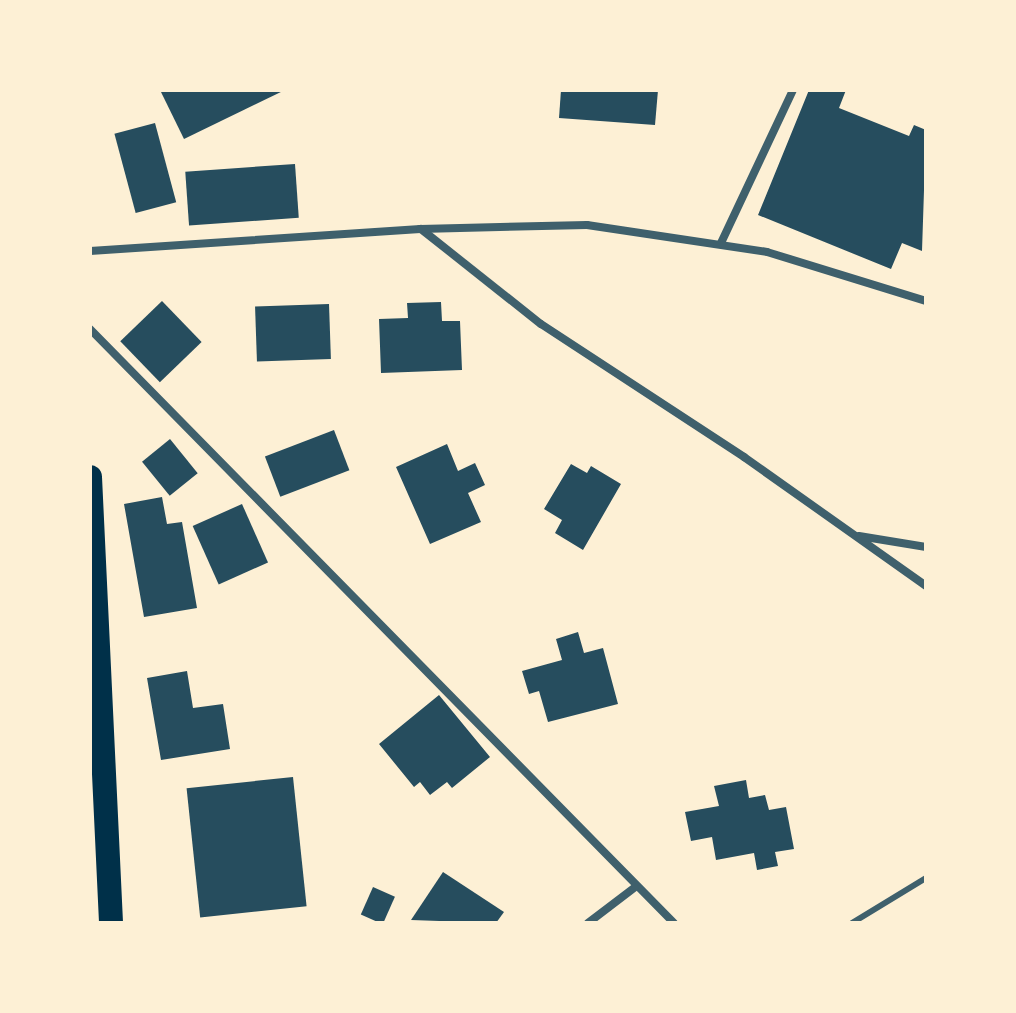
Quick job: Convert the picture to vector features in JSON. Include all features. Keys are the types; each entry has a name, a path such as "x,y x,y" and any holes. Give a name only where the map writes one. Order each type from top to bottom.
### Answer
{"highway":[{"path":"90,477 111,923"}],"street":[{"path":"721,243 793,90"},
{"path":"90,251 420,229 587,225 721,243 926,301"},
{"path":"420,229 541,324 926,586"},
{"path":"90,329 634,888 674,923"},
{"path":"854,535 926,547"},
{"path":"588,923 634,888"}],"lane":[{"path":"852,923 926,878"}],"building":[{"path":"160,90 285,90 184,139"},
{"path":"561,90 658,90 655,125 559,118"},
{"path":"809,90 846,90 839,108 909,136 914,125 926,130 922,251 902,243 891,269 758,215"},
{"path":"155,123 176,202 136,213 114,134"},
{"path":"295,164 299,218 189,226 185,172"},
{"path":"162,301 202,342 160,382 120,341"},
{"path":"441,302 442,321 460,321 462,370 381,373 379,319 408,318 407,303"},
{"path":"329,304 331,359 257,362 255,307"},
{"path":"334,430 349,470 280,497 265,457"},
{"path":"170,439 198,473 170,496 142,462"},
{"path":"447,444 458,471 475,463 485,485 468,493 481,522 430,544 396,467"},
{"path":"571,464 587,473 591,466 621,484 583,550 555,533 562,520 544,509"},
{"path":"162,497 167,524 182,522 197,608 144,617 124,504"},
{"path":"242,504 268,562 219,584 193,526"},
{"path":"578,632 584,653 603,648 618,704 548,722 539,691 529,694 522,671 562,660 556,639"},
{"path":"187,671 193,708 223,704 230,749 161,760 147,678"},
{"path":"439,695 490,757 452,788 447,782 430,795 420,782 414,787 379,744"},
{"path":"293,777 307,906 200,917 187,788"},
{"path":"746,780 749,798 765,795 769,810 786,807 794,849 775,852 778,866 757,870 754,853 716,860 712,837 691,841 685,812 719,806 714,786"},
{"path":"443,872 504,912 496,923 411,920"},
{"path":"373,887 395,897 383,923 361,914"}]}
